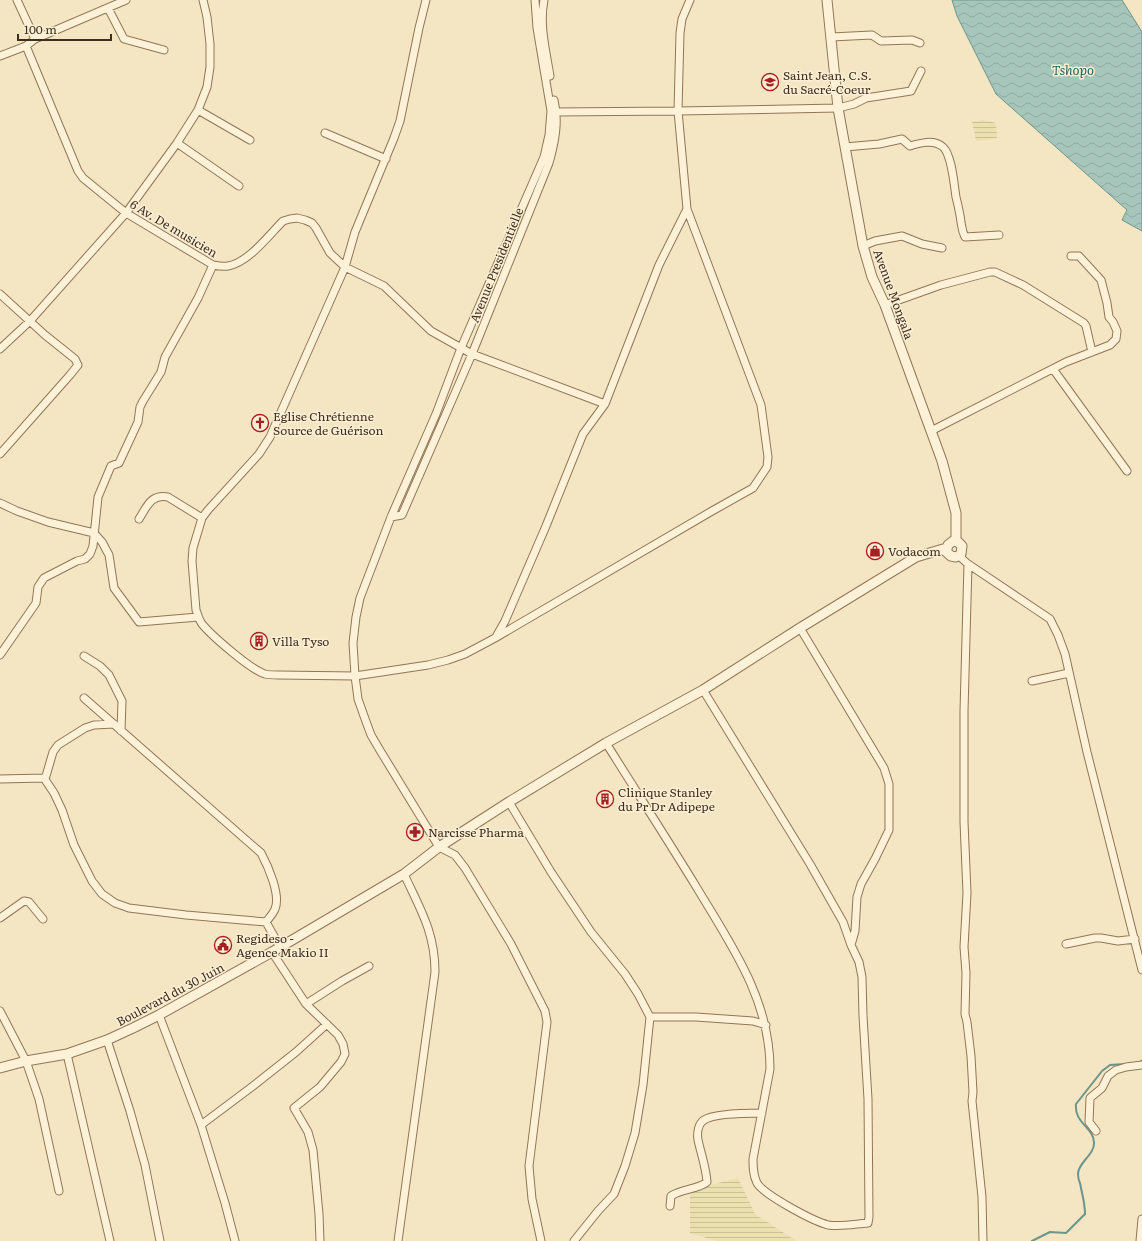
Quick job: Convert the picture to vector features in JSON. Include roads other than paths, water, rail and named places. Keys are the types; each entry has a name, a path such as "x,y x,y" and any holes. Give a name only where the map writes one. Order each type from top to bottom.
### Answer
{"street":[{"path":"17,0 35,39"},
{"path":"0,56 26,46 35,39 126,0"},
{"path":"0,349 30,321 126,213 178,143 198,110 208,87 210,67 210,44 207,17 203,0"},
{"path":"426,0 400,121 355,232 345,267 270,437 259,454 202,518 193,548 192,561 196,610 198,617 229,650 265,674 355,676 448,660 465,654 753,488 766,467 768,457 761,405 687,209 678,111 680,32 682,19 690,0"},
{"name":"Avenue Presidentielle","path":"390,517 402,515 444,420 549,163 555,143 554,112 535,0"},
{"name":"Avenue Presidentielle","path":"540,27 544,0"},
{"name":"Avenue Mongala","path":"827,0 838,108 863,246 872,277 885,305 931,431 955,506 956,541 962,546 962,552 959,556"},
{"path":"108,8 124,39 164,50"},
{"path":"831,38 872,35 881,41 912,40 920,43"},
{"name":"6 Av. De musicien","path":"26,46 78,171 83,178 126,213 213,265 222,267 234,264 246,257 283,221 297,218 305,220 312,223 330,253 345,267 384,286 431,331 472,354 604,404"},
{"path":"554,112 838,108 854,104 866,98 910,90 921,71"},
{"path":"198,110 250,140"},
{"name":"Avenue Presidentielle","path":"439,847 371,734 358,699 353,643 356,617 360,598 390,517 436,414 461,348 544,157 554,112"},
{"path":"325,133 386,158"},
{"path":"845,147 879,144 902,139 910,146 923,142 931,142 942,146 945,149 952,169 962,230 965,237 1000,235"},
{"path":"178,143 239,186"},
{"path":"495,638 508,614 546,526 583,434 604,404 659,265 687,209"},
{"path":"863,246 875,241 902,236 922,244 942,248"},
{"path":"931,431 1066,362 1110,345 1116,339 1117,331 1109,317 1107,302 1101,280 1078,256 1071,256"},
{"path":"0,655 36,603 38,587 44,578 77,561 85,559 90,554 93,546 98,497 111,466 119,463 138,422 140,407 161,372 165,357 198,298 213,265"},
{"path":"885,305 941,285 995,272 1023,285 1084,323 1092,352"},
{"path":"0,294 78,362 78,367 0,454"},
{"path":"1053,369 1127,471"},
{"path":"436,414 444,420"},
{"path":"139,519 152,500 162,496 168,497 202,518"},
{"path":"0,503 48,522 94,533 102,542 108,555 114,588 139,622 198,617"},
{"name":"Boulevard du 30 Juin","path":"0,1068 26,1061 67,1054 107,1040 159,1015 404,874 439,847 509,802 606,743 704,690 800,628 916,557 943,548 947,549 949,543 956,541"},
{"path":"943,548 951,556 959,556 968,564 1050,619 1058,635 1069,673 1142,970"},
{"path":"968,564 964,711 964,822 967,893 964,948 966,973 965,1014 971,1056 972,1101 982,1197 983,1241"},
{"path":"800,628 884,768 889,784 889,830 861,884 857,897 855,931 851,945"},
{"path":"84,656 100,666 109,675 122,704 121,731"},
{"path":"1032,681 1069,673"},
{"path":"606,743 741,961 752,983 766,1025 770,1054 770,1068 753,1159 753,1172 757,1183 769,1195 828,1225 854,1226 868,1223 868,1099 862,977 859,962 843,922 810,864 704,690"},
{"path":"84,698 261,853 266,861 277,896 275,910 266,922"},
{"path":"44,778 46,776 53,752 58,745 84,728 94,725 114,724"},
{"path":"44,778 54,793 62,810 74,845 92,881 102,894 115,903 129,908 266,922"},
{"path":"0,779 44,778"},
{"path":"509,802 551,872 591,932 625,974 650,1017 643,1085 635,1133 625,1166 614,1194 574,1241"},
{"path":"439,847 455,855 465,868 511,944 545,1011 547,1022 529,1166 532,1199 541,1241"},
{"path":"398,1241 435,972 435,955 427,922 404,874"},
{"path":"0,918 24,900 29,902 43,919"},
{"path":"266,922 276,949 306,1004 338,1035 343,1044 344,1054 341,1062 320,1087 294,1108 308,1132 313,1150 320,1241"},
{"path":"1066,944 1094,938 1118,941 1135,939"},
{"path":"306,1004 369,966"},
{"path":"0,1011 26,1061 39,1099 59,1191"},
{"path":"159,1015 201,1125 235,1241"},
{"path":"650,1017 696,1017 753,1021 766,1025"},
{"path":"201,1125 296,1052 327,1024"},
{"path":"107,1040 130,1111 145,1165 160,1241"},
{"path":"67,1054 110,1241"},
{"path":"1096,1131 1089,1122 1088,1111 1090,1098 1102,1088 1108,1076 1116,1070 1142,1065"},
{"path":"670,1206 671,1196 674,1194 684,1190 701,1187 707,1182 707,1174 698,1138 698,1127 704,1120 745,1112 762,1113"},
{"path":"1140,1241 1142,1219"}],"water":[{"name":"Tshopo","path":"952,0 1122,0 1142,32 1142,231 1122,220 1127,210 996,94 957,16"}],"waterway":[{"path":"1137,1063 1142,1061"},
{"path":"1032,1241 1050,1232 1066,1233 1085,1214 1078,1174 1081,1166 1092,1151 1094,1142 1090,1132 1078,1116 1076,1104 1102,1071 1110,1065 1125,1064"}],"place":[{"name":"Saint Jean, C.S. du Sacré-Coeur","path":"770,82"},
{"name":"Eglise Chrétienne Source de Guérison","path":"260,423"},
{"name":"Vodacom","path":"875,551"},
{"name":"Villa Tyso","path":"259,641"},
{"name":"Clinique Stanley du Pr Dr Adipepe","path":"605,799"},
{"name":"Narcisse Pharma","path":"415,832"},
{"name":"Regideso - Agence Makio II","path":"223,945"}]}
